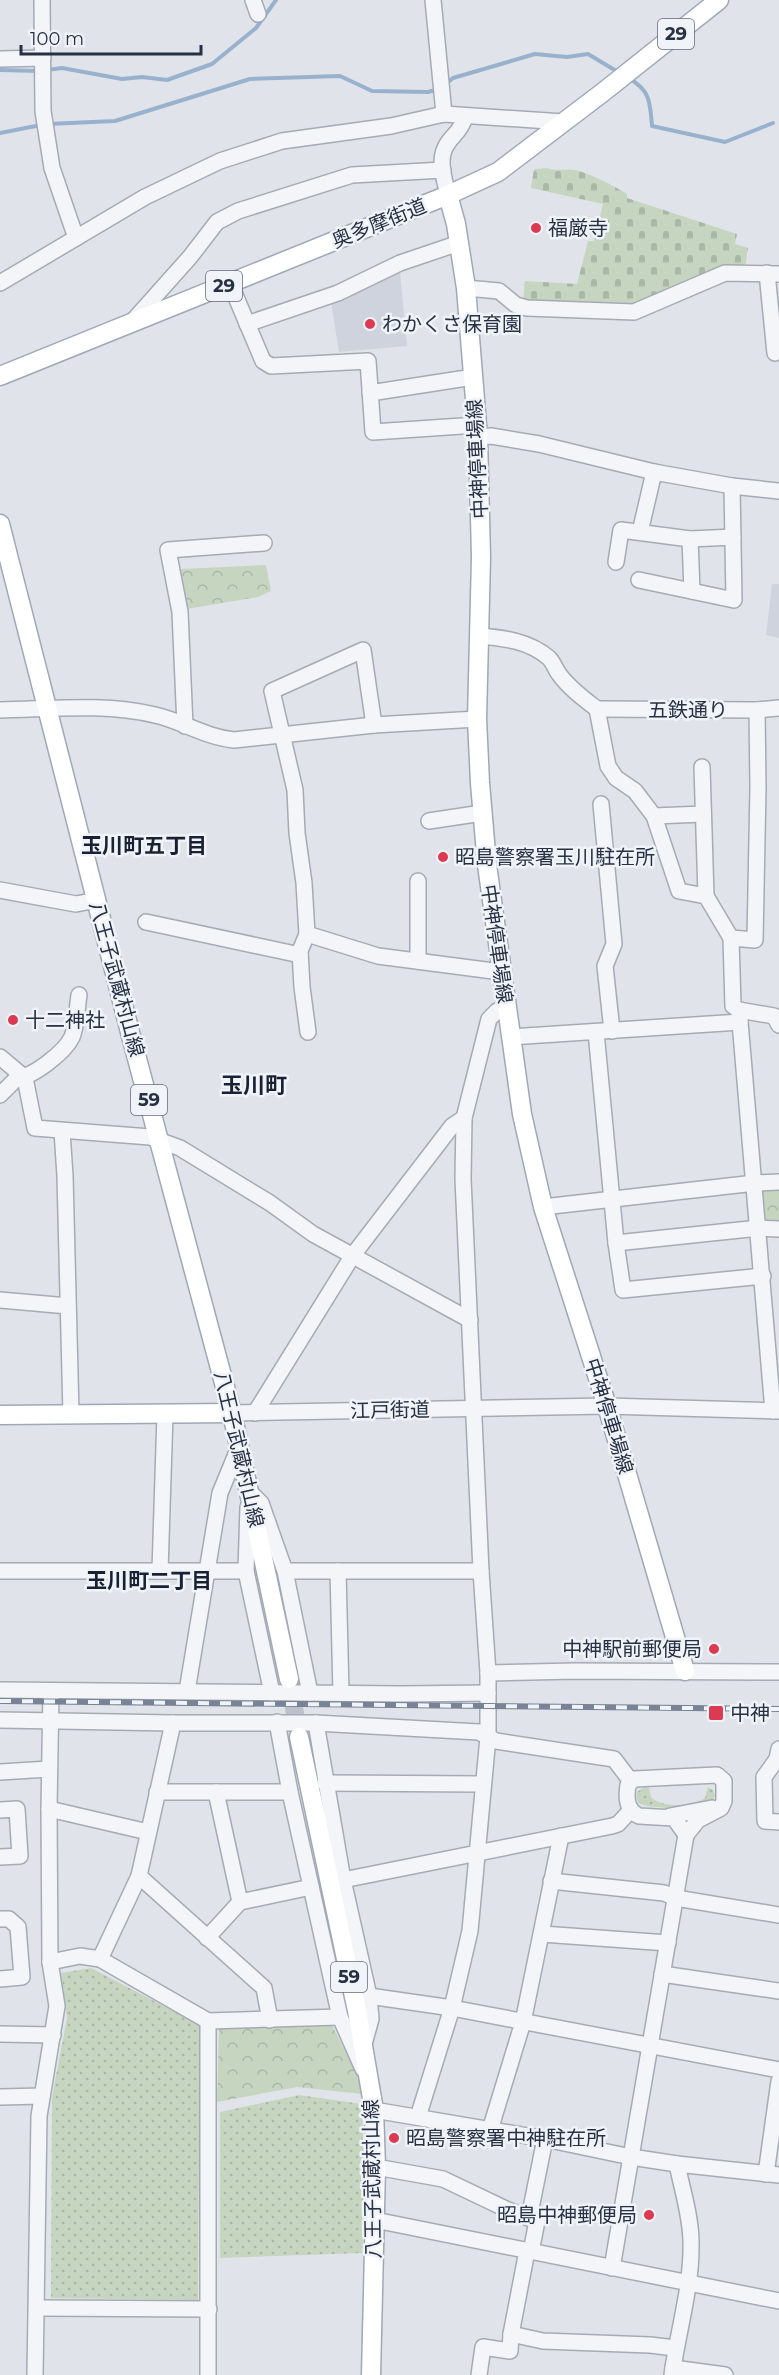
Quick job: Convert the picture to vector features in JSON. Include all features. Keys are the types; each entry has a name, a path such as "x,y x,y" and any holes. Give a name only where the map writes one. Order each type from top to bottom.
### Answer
{"main road":[{"name":"奥多摩街道","path":"0,376 448,195 498,172 634,68 718,0"},
{"name":"中神停車場線","path":"448,195 466,288 477,431 481,557 477,718 482,813 501,972 522,1114 543,1207 607,1406 685,1671"},
{"name":"八王子武蔵村山線","path":"0,524 132,1040 161,1141 232,1413 289,1679"},
{"name":"江戸街道","path":"0,1415 232,1413"},
{"name":"八王子武蔵村山線","path":"299,1737 374,2109 376,2167 371,2375"}],"street":[{"path":"42,0 45,125 52,168 76,238"},
{"path":"433,0 444,114"},
{"path":"0,59 43,66"},
{"path":"0,283 145,196 220,161 282,141 391,126 444,114 564,122"},
{"path":"448,195 442,170 445,148 462,129 465,117"},
{"path":"130,324 190,257 217,222 238,211 352,175 442,170"},
{"path":"248,324 338,293 400,263 459,243"},
{"path":"466,288 499,291 516,305 527,308 634,312 725,273 773,274 773,353"},
{"path":"230,283 263,361 271,366 368,361 373,432 477,431 654,472 732,486 779,491"},
{"path":"370,393 473,378"},
{"path":"640,532 654,472"},
{"path":"639,580 734,600 732,486"},
{"path":"612,554 621,530 690,539 733,537"},
{"path":"690,539 692,591"},
{"path":"185,726 180,612 168,550 264,543"},
{"path":"479,636 505,638 533,646 552,660 558,674 597,709 608,766 616,778 635,791 654,816 679,891 706,896"},
{"path":"308,1032 300,956 307,933 295,790 272,691 363,650 374,725"},
{"path":"0,710 90,706 122,708 158,716 217,738 234,740 374,725 477,718"},
{"name":"五鉄通り","path":"597,709 757,710 779,708"},
{"path":"731,938 755,940 757,710"},
{"path":"702,767 706,896 731,938 734,1006 740,1016 763,1276 774,1341 776,1411"},
{"path":"602,804 615,944 605,966 612,1031"},
{"path":"429,821 482,813"},
{"path":"654,816 703,813"},
{"path":"418,881 418,962"},
{"path":"0,890 76,904 97,900"},
{"path":"146,922 300,956"},
{"path":"307,933 378,956 501,972"},
{"path":"0,1095 17,1078 25,1078 57,1055 72,1036 79,994"},
{"path":"418,2117 452,2008 470,1931 488,1737 488,1673 481,1571 463,1179 464,1118 489,1019 496,1011 506,1007"},
{"path":"510,1037 612,1031 740,1016 774,1016 779,1025"},
{"path":"596,1032 616,1243 623,1290 763,1276"},
{"path":"0,1057 25,1078 35,1128 150,1137 180,1148 270,1203 313,1234 470,1320"},
{"path":"255,1413 353,1255 452,1126 464,1118"},
{"path":"62,1131 71,1414"},
{"path":"543,1207 779,1182"},
{"path":"616,1243 759,1228 779,1229"},
{"path":"0,1300 68,1306"},
{"name":"江戸街道","path":"232,1413 607,1406 776,1411"},
{"path":"160,1571 165,1414"},
{"path":"187,1691 205,1571 220,1493 239,1447"},
{"path":"249,1491 246,1571 272,1693"},
{"path":"249,1491 261,1503 285,1571 310,1693"},
{"path":"0,1571 246,1571"},
{"path":"285,1571 481,1571"},
{"path":"338,1571 341,1693"},
{"path":"488,1673 779,1672"},
{"path":"0,1690 488,1693"},
{"path":"35,2375 39,2116 57,2006 50,1962 51,1692"},
{"path":"0,1720 277,1722 479,1732 496,1741 614,1759 630,1780"},
{"path":"277,1722 310,1887 340,2017 371,2088"},
{"path":"100,1959 140,1876 173,1723"},
{"path":"316,1723 343,1880 369,1996 370,2019 363,2047"},
{"path":"779,1749 777,1759 764,1777 765,1821 779,1822"},
{"path":"0,1772 49,1769"},
{"path":"612,2268 687,1835 698,1820 721,1808 724,1801 724,1781 720,1776 639,1777 630,1780 627,1785 627,1800 631,1810 639,1816 670,1816 715,1807 724,1801"},
{"path":"325,1783 482,1784"},
{"path":"157,1792 290,1792"},
{"path":"216,1792 240,1902"},
{"path":"0,1810 17,1809 20,1856 0,1857"},
{"path":"49,1809 148,1832"},
{"path":"343,1880 618,1824 631,1810"},
{"path":"670,1816 678,1821 687,1835"},
{"path":"490,2130 523,2022 561,1836"},
{"path":"140,1876 264,1988 270,2020"},
{"path":"551,1881 664,1893 675,1898 779,1915"},
{"path":"207,1938 240,1902 310,1887"},
{"path":"0,1919 9,1919 18,1927 22,1977 0,1979"},
{"path":"542,1934 668,1943"},
{"path":"50,1962 80,1956 100,1959 208,2021 340,2017"},
{"path":"663,1974 779,1991"},
{"path":"369,1996 452,2008 779,2070"},
{"path":"208,2021 208,2375"},
{"path":"0,2034 53,2035"},
{"path":"374,2109 545,2139 631,2157 772,2174 779,2081"},
{"path":"0,2097 42,2096"},
{"path":"529,2218 545,2139"},
{"path":"677,2164 691,2240 689,2284 672,2371 726,2375"},
{"path":"376,2167 443,2179 537,2221 511,2334 510,2350 483,2347 479,2375"},
{"path":"375,2220 779,2301"},
{"path":"37,2308 209,2309"},
{"path":"511,2334 543,2341 675,2348"}],"shaded area":[{"name":"わかくさ保育園","path":"400,271 407,346 339,352 331,302"},
{"path":"772,584 779,584 779,638 766,635"}],"green space":[{"path":"547,168 582,172 621,190 627,194 627,198 737,234 735,244 748,248 745,269 631,308 523,302 525,281 577,284 588,241 594,241 603,204 531,188 534,169"},
{"path":"266,565 271,591 258,597 187,609 181,569"},
{"path":"779,1184 779,1225 763,1224 759,1185"},
{"path":"644,1787 649,1788 651,1797 656,1801 669,1805 685,1805 700,1801 705,1798 708,1787 715,1795 713,1802 677,1812 640,1803 637,1799 637,1792"},
{"path":"91,1968 200,2025 198,2300 51,2298 52,2097 67,2018 61,1973"},
{"path":"332,2025 362,2085 362,2094 297,2087 217,2102 219,2029"},
{"path":"299,2095 362,2104 363,2253 220,2258 220,2112"}],"waterway":[{"path":"47,70 62,68 122,79 142,77 167,80 212,64 256,28 276,0"},
{"path":"445,85 453,78 535,54 567,57 588,54 618,72"},
{"path":"0,70 39,71"},
{"path":"48,124 115,121 250,79 340,76 372,91 428,92 439,89"},
{"path":"630,79 646,93 652,126 725,142 773,123"},
{"path":"0,133 41,125"}],"tunnel":[{"path":"289,1679 299,1737"}],"railway":[{"path":"0,1701 779,1709"}],"place":[{"name":"福厳寺","path":"536,228"},
{"name":"わかくさ保育園","path":"370,324"},
{"name":"昭島警察署玉川駐在所","path":"443,857"},
{"name":"十二神社","path":"13,1020"},
{"name":"中神駅前郵便局","path":"714,1649"},
{"name":"中神","path":"716,1713"},
{"name":"昭島警察署中神駐在所","path":"394,2138"},
{"name":"昭島中神郵便局","path":"649,2215"}],"district":[{"name":"玉川町五丁目","path":"144,846"},
{"name":"玉川町","path":"254,1085"},
{"name":"玉川町二丁目","path":"149,1581"}]}
